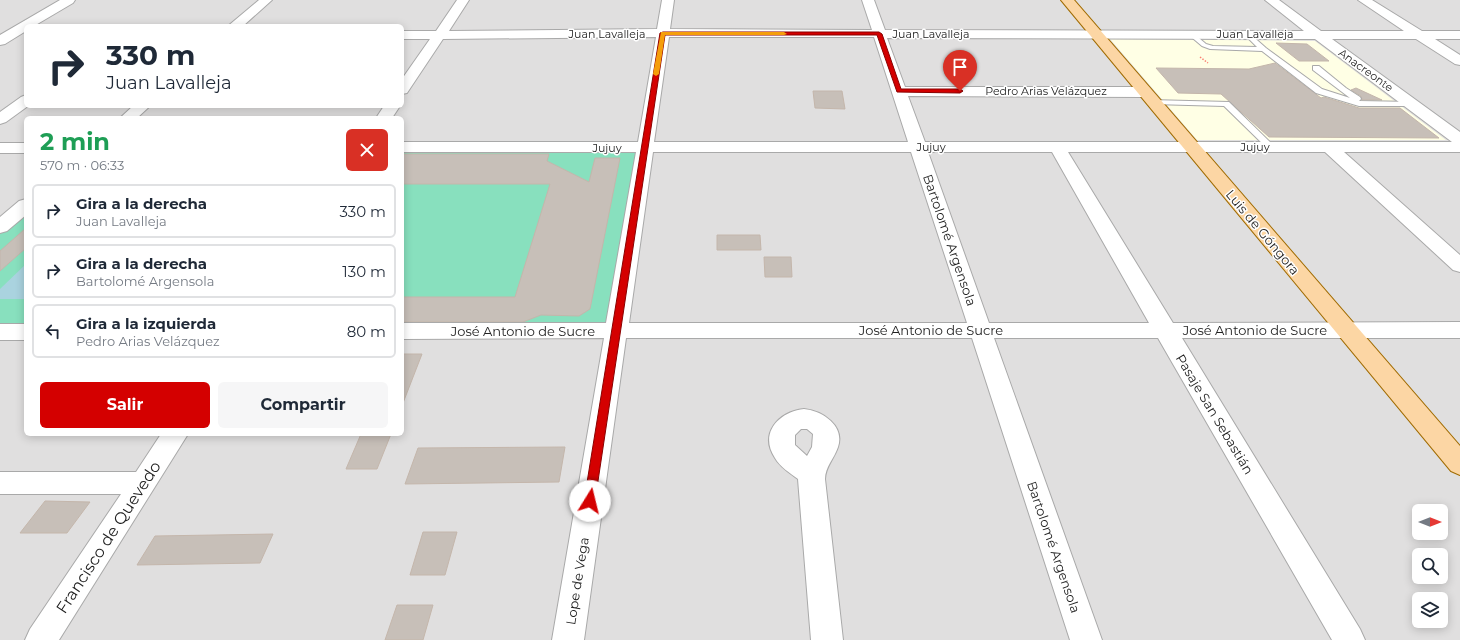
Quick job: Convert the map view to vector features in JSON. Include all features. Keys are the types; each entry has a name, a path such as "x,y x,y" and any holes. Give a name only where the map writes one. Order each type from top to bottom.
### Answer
{"main road":[{"name":"Luis de Góngora","path":"1067,0 1460,464"}],"street":[{"path":"27,24 69,0"},
{"path":"237,24 266,0"},
{"path":"404,87 463,0"},
{"name":"Lope de Vega","path":"568,640 668,0"},
{"name":"Bartolomé Argensola","path":"868,0 1086,640"},
{"name":"Anacreonte","path":"1271,0 1460,140"},
{"path":"1364,0 1460,61"},
{"path":"4,37 24,26"},
{"name":"Juan Lavalleja","path":"404,35 663,33 1460,34"},
{"path":"4,37 24,35"},
{"name":"Pedro Arias Velázquez","path":"899,91 1149,97"},
{"path":"0,119 24,101"},
{"path":"130,116 140,108"},
{"name":"Jujuy","path":"404,147 1460,147"},
{"name":"Pasaje San Sebastián","path":"1057,147 1349,640"},
{"path":"1329,147 1460,266"},
{"path":"0,148 24,148"},
{"path":"0,227 24,207"},
{"name":"José Antonio de Sucre","path":"404,331 1460,330"},
{"path":"0,332 24,332"},
{"name":"Francisco de Quevedo","path":"41,640 174,436"},
{"path":"812,474 827,640"},
{"path":"0,482 143,482"}],"lane":[{"path":"1191,34 1204,45 1212,48 1264,49"},
{"path":"1247,34 1264,49 1319,91 1368,105 1413,104"},
{"path":"1316,68 1343,90 1368,105"},
{"path":"1149,97 1226,104 1271,147"}],"shaded area":[{"path":"0,0 1460,0 1460,640 0,640"},
{"path":"1110,39 1315,41 1446,140 1197,140"}],"green space":[{"path":"404,148 645,148 616,331 404,331"},
{"path":"24,207 24,332 0,332 0,227"}],"water":[{"path":"24,266 24,299 0,299 0,289"}],"building":[{"path":"1276,43 1307,44 1329,61 1299,61"},
{"path":"1275,63 1321,98 1324,97 1359,108 1400,108 1439,138 1269,137 1221,94 1178,93 1156,68 1249,69"},
{"path":"1356,88 1382,100 1362,100 1361,96 1351,90"},
{"path":"813,91 842,91 845,109 815,108"},
{"path":"404,154 549,154 547,161 589,182 595,158 620,158 590,309 579,316 541,315 523,322 404,322 404,297 515,297 550,184 404,184"},
{"path":"24,230 24,250 0,271 0,251"},
{"path":"717,235 760,235 761,250 717,250"},
{"path":"764,257 791,257 792,277 765,277"},
{"path":"404,354 422,354 404,400"},
{"path":"360,436 390,436 377,469 346,469"},
{"path":"565,447 559,482 405,484 418,448"},
{"path":"45,501 90,502 67,533 20,533"},
{"path":"423,532 457,532 445,575 410,575"},
{"path":"273,534 260,563 137,565 155,536"},
{"path":"397,605 433,605 423,640 385,640"}],"slow traffic":[{"path":"656,74 663,33 784,34"}],"route":[{"path":"590,501 663,33 879,34 899,91 960,91"}]}
